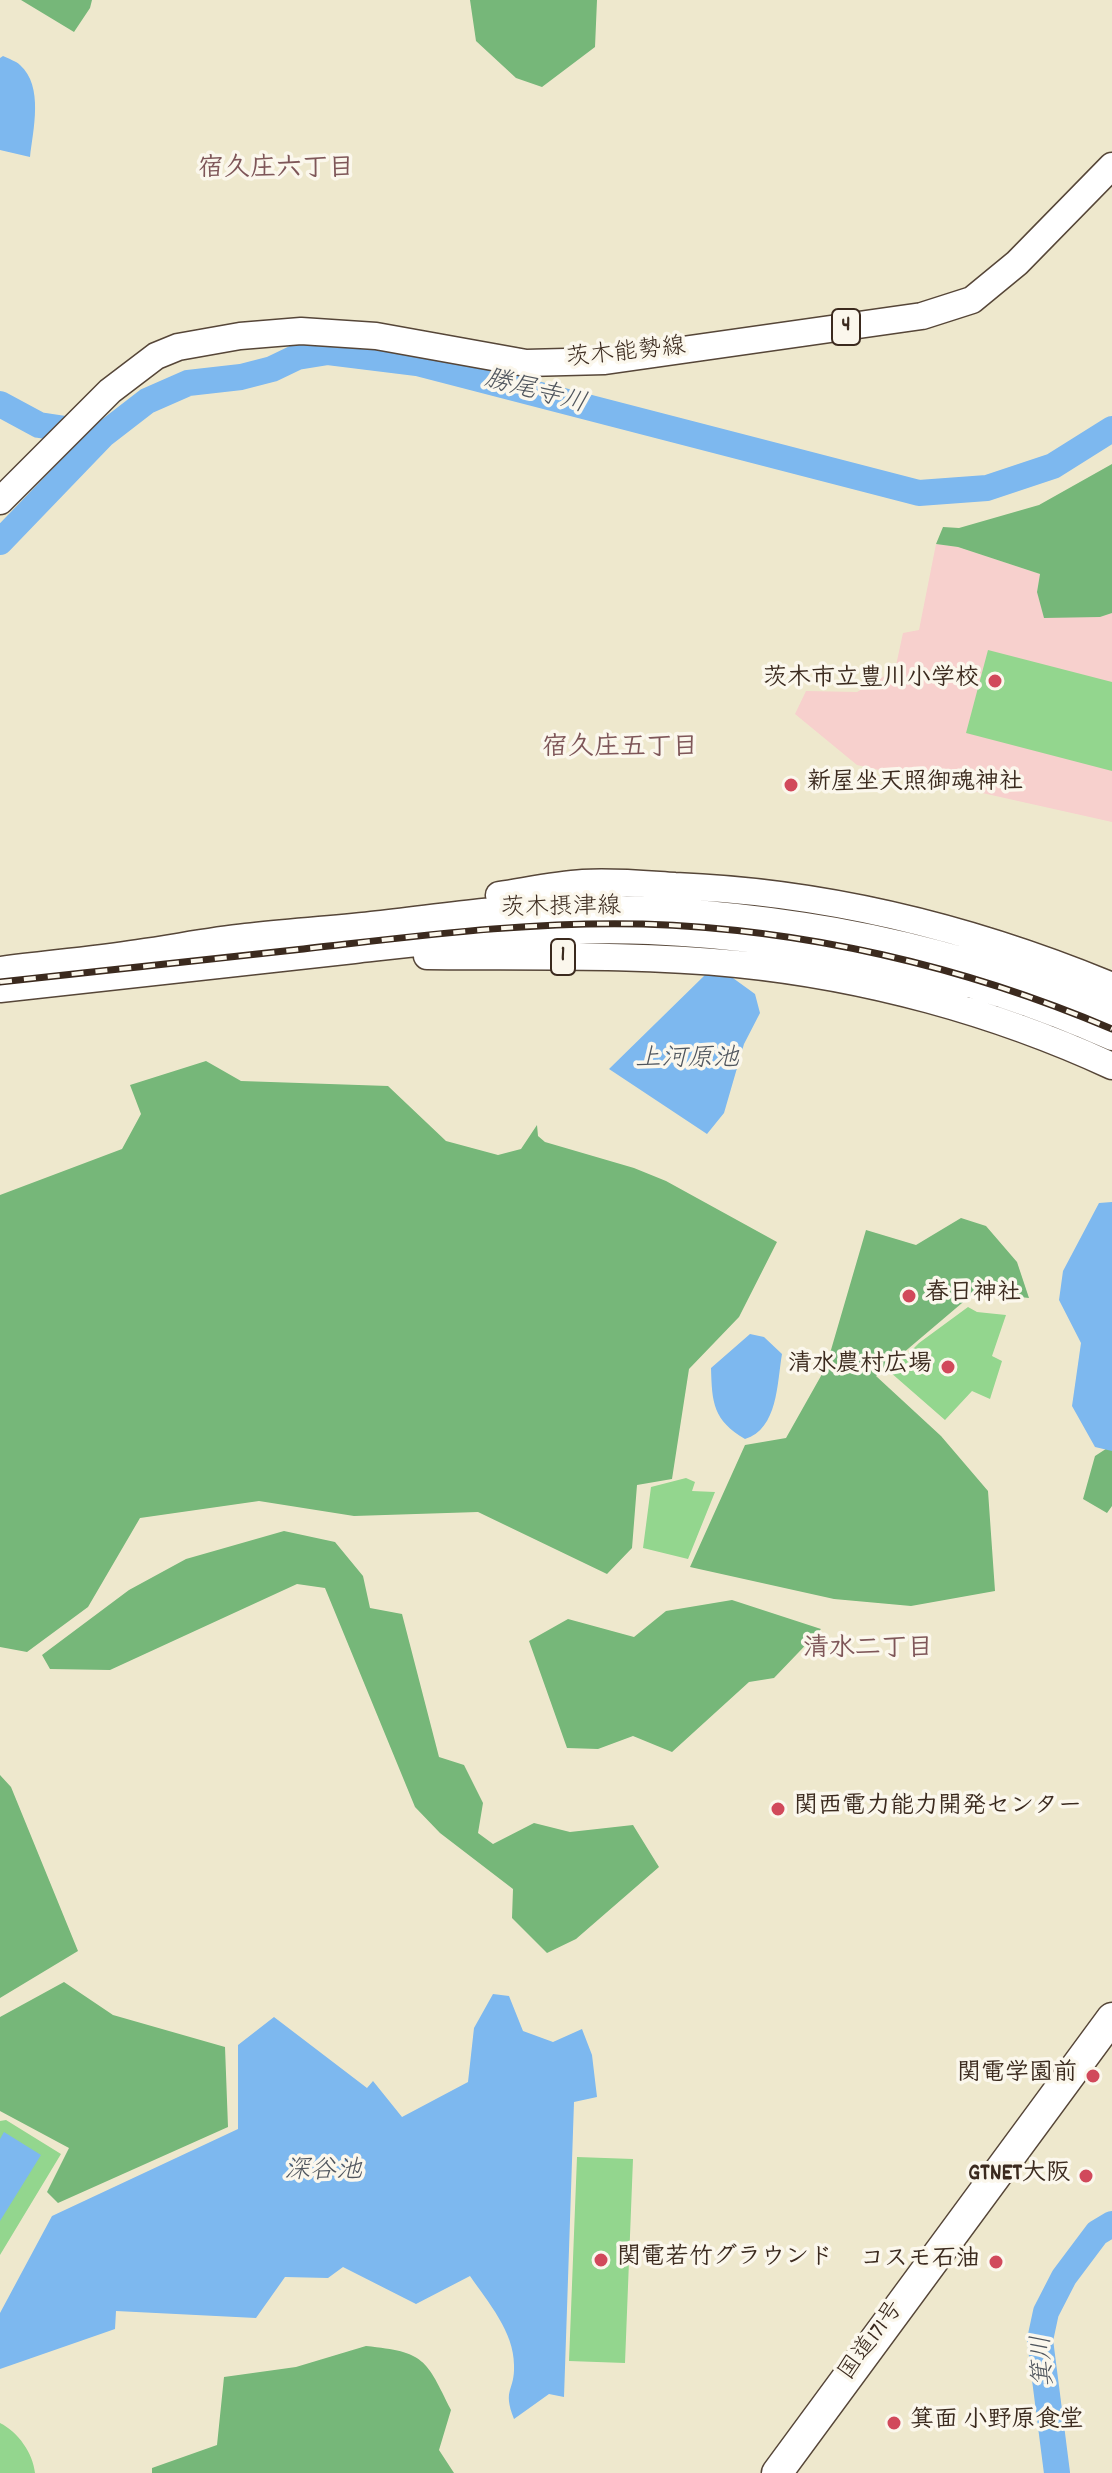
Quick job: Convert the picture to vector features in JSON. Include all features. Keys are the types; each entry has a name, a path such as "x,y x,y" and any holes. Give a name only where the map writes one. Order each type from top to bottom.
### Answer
{"highway":[{"name":"国道171号","path":"777,2473 1112,2018"}],"main road":[{"name":"茨木能勢線","path":"0,501 130,374 156,356 178,347 240,336 301,331 339,332 376,336 505,361 605,361 922,316 972,300 1017,263 1112,166"},
{"name":"1","path":"0,955 124,942 171,931 457,902 602,883 686,886 812,898 886,912 957,930 1070,968 1112,986"},
{"name":"1","path":"551,888 590,894 753,903 876,926 930,950"},
{"name":"茨木摂津線","path":"0,970 486,911 656,909 826,927 930,950 1031,981 1110,1031"},
{"name":"茨木摂津線","path":"0,989 391,945 541,932 679,933 786,944 859,957 985,989 1110,1031"},
{"name":"1","path":"575,957 575,947 581,944 672,946 805,958 859,957"},
{"name":"1","path":"42,951 171,947"},
{"name":"1","path":"0,1001 427,956 646,958 736,964 834,978 914,996 990,1018 1112,1066"},
{"path":"962,959 1016,965 1112,1000"}],"shaded area":[{"name":"茨木市立豊川小学校","path":"936,544 958,547 1040,574 1037,592 1100,617 1112,613 1112,822 857,765 795,714 806,691 857,692 895,670 903,633 919,630"}],"green space":[{"path":"21,0 92,0 74,32"},
{"path":"470,0 597,0 595,47 542,87 516,78 476,41"},
{"path":"1112,464 1112,613 1100,617 1044,618 1037,592 1040,574 958,547 936,544 943,527 959,528 1039,505"},
{"path":"988,650 1112,682 1112,771 966,733"},
{"path":"206,1061 241,1081 388,1086 446,1141 498,1155 521,1149 537,1125 538,1136 545,1142 634,1168 666,1181 777,1242 739,1317 689,1369 672,1479 637,1485 632,1548 607,1574 478,1512 354,1516 259,1501 140,1518 88,1607 27,1652 0,1647 0,1195 122,1149 141,1114 130,1085"},
{"path":"961,1218 986,1226 1017,1262 1029,1298 975,1292 876,1376 941,1436 988,1491 995,1591 911,1606 834,1599 690,1567 745,1445 786,1438 826,1367 866,1230 916,1245"},
{"name":"清水農村広場","path":"968,1307 977,1312 1006,1315 992,1356 1002,1361 990,1399 972,1391 945,1420 890,1372 919,1343"},
{"path":"1112,1445 1112,1506 1107,1513 1083,1499 1095,1456"},
{"path":"686,1478 695,1482 692,1491 715,1492 688,1559 643,1548 651,1487"},
{"path":"284,1531 335,1542 363,1576 370,1608 402,1614 439,1757 464,1765 483,1803 478,1833 493,1844 534,1823 570,1832 633,1825 659,1867 576,1939 547,1953 512,1918 513,1889 440,1833 415,1807 325,1588 297,1584 110,1670 50,1669 42,1655 129,1590 186,1559"},
{"path":"732,1600 821,1629 774,1678 749,1682 672,1752 633,1736 598,1749 567,1748 529,1641 568,1619 634,1637 666,1611"},
{"path":"0,1775 11,1787 78,1951 0,1998"},
{"path":"64,1982 113,2015 225,2047 228,2127 58,2203 47,2192 69,2148 0,2111 0,2017"},
{"path":"6,2120 61,2154 0,2255 0,2121"},
{"name":"関電若竹グラウンド","path":"577,2157 633,2159 625,2363 569,2361"},
{"path":"366,2346 412,2355 429,2369 451,2410 439,2450 454,2473 152,2473 152,2468 217,2445 224,2377 296,2367"},
{"path":"0,2423 24,2444 35,2473 0,2473"}],"water":[{"path":"3,56 20,65 32,84 35,109 30,157 0,150 0,58"},
{"name":"上河原池","path":"726,973 755,994 760,1013 744,1044 724,1113 707,1134 609,1069 705,975"},
{"path":"1112,1202 1112,1451 1095,1447 1072,1406 1081,1343 1059,1300 1063,1271 1099,1203"},
{"path":"750,1334 764,1337 782,1354 770,1415 756,1434 745,1439 726,1425 716,1410 711,1368"},
{"name":"深谷池","path":"493,1994 509,1996 523,2031 553,2042 582,2029 592,2055 597,2097 574,2102 564,2397 549,2394 514,2419 509,2401 514,2374 510,2341 499,2318 470,2276 416,2304 343,2267 328,2278 285,2277 256,2318 116,2311 115,2329 0,2369 0,2313 52,2216 238,2129 238,2045 274,2017 367,2088 373,2081 402,2117 468,2082 474,2028"},
{"path":"4,2132 41,2155 0,2221 0,2139"}],"waterway":[{"name":"勝尾寺川","path":"0,542 103,435 147,401 188,383 241,377 272,369 297,357 328,352 417,363 919,493 987,488 1053,466 1112,429"},
{"path":"0,404 39,425 92,433"},
{"name":"箕川","path":"1057,2473 1040,2340 1046,2312 1064,2277 1097,2233 1112,2224"}],"railway":[{"path":"0,982 468,931 556,925 643,924 763,934 882,955 999,987 1112,1029"}],"place":[{"name":"茨木市立豊川小学校","path":"995,681"},
{"name":"新屋坐天照御魂神社","path":"791,785"},
{"name":"春日神社","path":"909,1296"},
{"name":"清水農村広場","path":"948,1367"},
{"name":"関西電力能力開発センター","path":"778,1809"},
{"name":"関電学園前","path":"1093,2076"},
{"name":"GTNET大阪","path":"1086,2176"},
{"name":"関電若竹グラウンド","path":"601,2260"},
{"name":"コスモ石油","path":"996,2262"},
{"name":"箕面 小野原食堂","path":"894,2423"}],"district":[{"name":"宿久庄六丁目","path":"276,171"},
{"name":"宿久庄五丁目","path":"620,750"},
{"name":"清水二丁目","path":"868,1651"}]}
